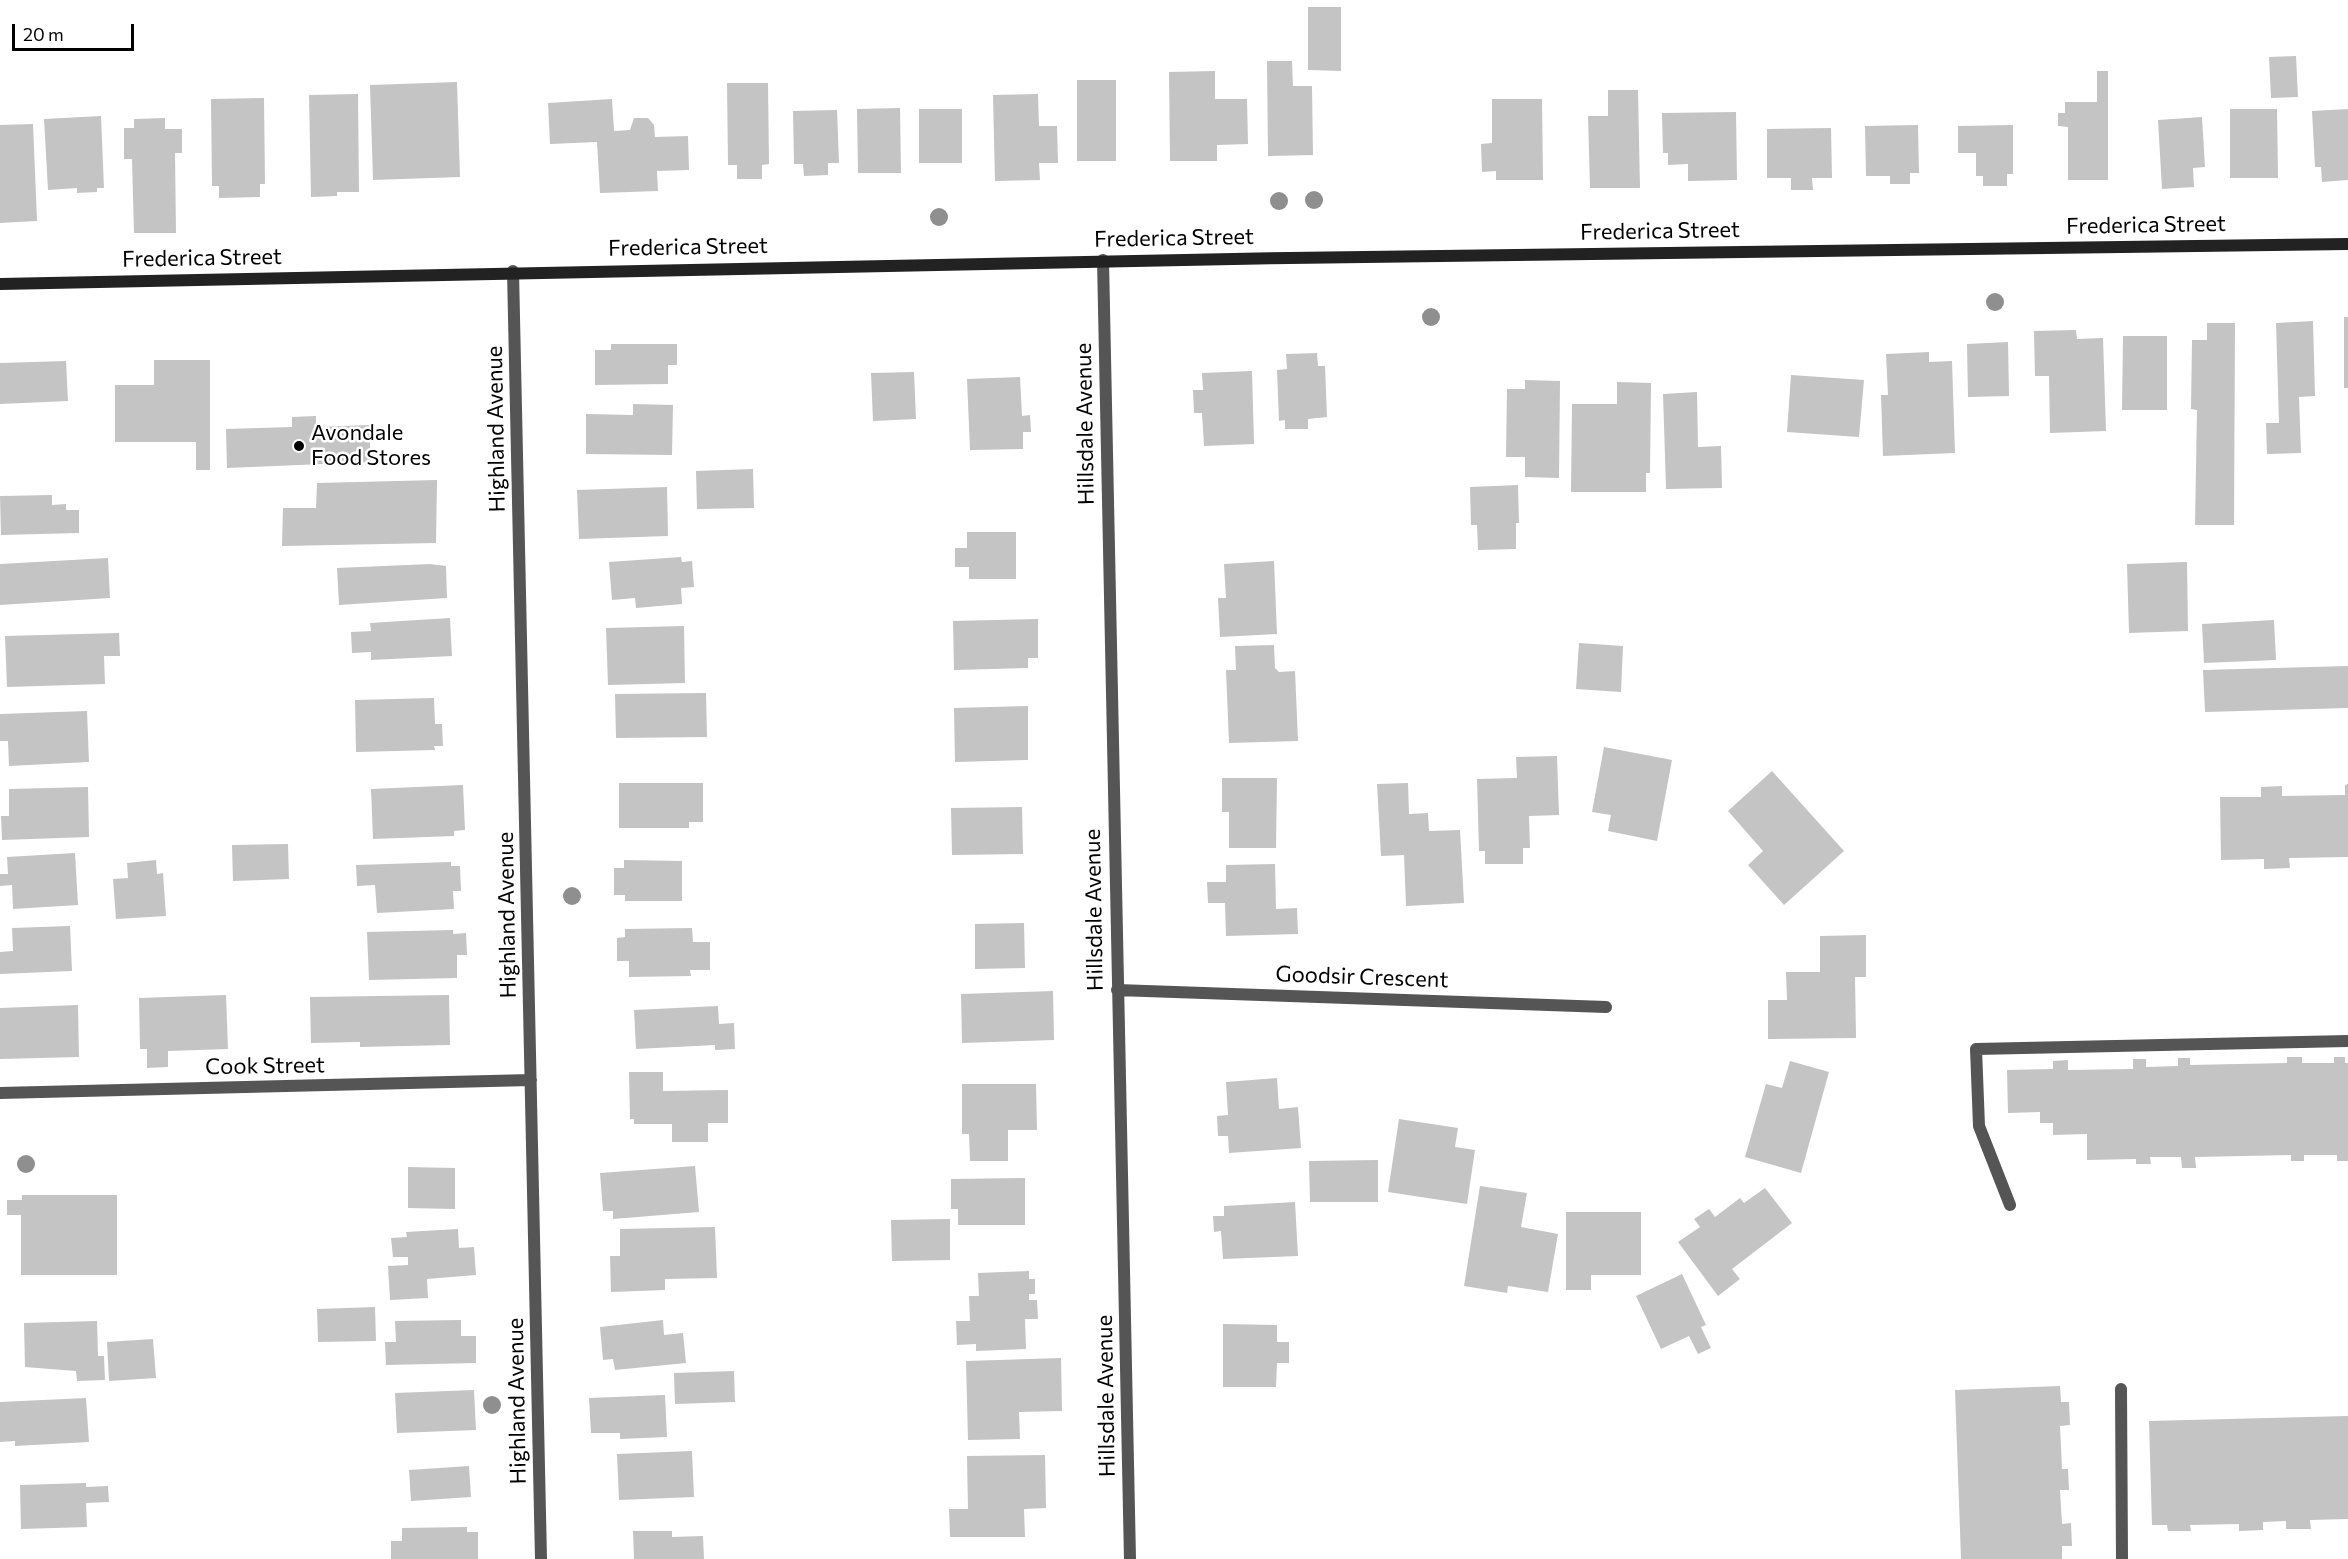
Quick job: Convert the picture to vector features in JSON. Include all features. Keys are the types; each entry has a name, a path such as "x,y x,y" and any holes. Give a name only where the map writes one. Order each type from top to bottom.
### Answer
{"street":[{"name":"Frederica Street","path":"0,284 513,271 1103,260 2348,244"},
{"name":"Hillsdale Avenue","path":"1103,260 1130,1559"},
{"name":"Highland Avenue","path":"513,271 541,1559"},
{"name":"Goodsir Crescent","path":"1117,990 1606,1007"},
{"path":"2010,1205 1979,1126 1976,1049 2348,1041"},
{"name":"Cook Street","path":"0,1094 531,1080"},
{"path":"2121,1389 2122,1559"}],"building":[{"path":"1308,7 1341,7 1341,71 1308,70"},
{"path":"2296,56 2298,97 2271,98 2269,57"},
{"path":"1267,61 1292,61 1293,86 1312,86 1313,155 1268,156"},
{"path":"1215,71 1215,99 1247,99 1248,144 1217,145 1217,161 1170,161 1169,72"},
{"path":"2097,71 2108,71 2108,180 2068,180 2068,127 2058,126 2058,113 2065,113 2065,102 2097,102"},
{"path":"1077,80 1116,80 1116,161 1077,161"},
{"path":"457,82 460,177 373,180 370,85"},
{"path":"727,83 768,83 769,164 762,165 762,179 737,179 737,165 728,165"},
{"path":"1608,90 1638,90 1640,188 1590,188 1588,116 1608,116"},
{"path":"358,94 359,192 337,192 337,196 311,197 309,95"},
{"path":"1038,94 1039,126 1057,126 1058,163 1039,163 1040,180 995,181 993,95"},
{"path":"264,98 265,184 260,184 260,197 219,198 219,186 212,186 211,99"},
{"path":"612,99 614,131 630,130 634,118 648,118 654,125 655,137 688,136 689,170 657,171 658,191 600,193 597,142 550,144 548,103"},
{"path":"1492,99 1542,99 1543,180 1496,180 1496,171 1482,172 1481,144 1492,143"},
{"path":"900,108 901,173 858,173 857,109"},
{"path":"919,109 962,109 962,163 919,163"},
{"path":"2230,109 2277,109 2278,178 2230,178"},
{"path":"2348,109 2348,180 2322,182 2321,167 2315,167 2312,111"},
{"path":"837,110 839,163 828,163 828,175 804,176 803,164 794,164 793,111"},
{"path":"1736,112 1737,180 1688,181 1688,164 1668,165 1668,153 1663,153 1662,113"},
{"path":"101,116 104,188 97,188 97,192 77,193 77,188 48,190 44,119"},
{"path":"2202,117 2205,167 2193,168 2194,187 2162,189 2158,120"},
{"path":"165,118 165,129 182,129 182,153 175,153 176,233 134,233 132,159 124,159 124,128 134,128 134,119"},
{"path":"33,124 37,221 0,223 0,125"},
{"path":"1918,125 1919,173 1910,173 1910,184 1890,184 1890,176 1866,176 1865,126"},
{"path":"2013,125 2013,174 2007,174 2007,186 1983,186 1983,176 1976,176 1976,153 1958,153 1958,126"},
{"path":"1831,128 1832,178 1812,178 1813,190 1791,190 1791,178 1767,178 1767,129"},
{"path":"2344,317 2348,317 2348,388 2344,388"},
{"path":"2313,321 2315,396 2299,397 2301,453 2267,454 2266,423 2279,423 2276,323"},
{"path":"2207,323 2235,323 2234,525 2195,525 2197,410 2191,409 2192,340 2207,340"},
{"path":"2076,330 2077,339 2103,338 2106,431 2050,433 2049,376 2035,376 2034,331"},
{"path":"2123,336 2167,336 2167,410 2122,410"},
{"path":"2008,342 2009,396 1968,397 1967,344"},
{"path":"611,344 677,344 677,365 668,365 668,384 595,385 595,350 611,350"},
{"path":"1929,352 1929,362 1952,361 1955,453 1883,456 1881,395 1888,395 1886,354"},
{"path":"1317,353 1318,366 1325,366 1327,417 1308,419 1308,429 1285,429 1285,420 1279,421 1277,370 1287,369 1286,354"},
{"path":"154,360 210,360 210,470 196,470 196,442 115,442 115,385 154,385"},
{"path":"66,361 68,401 0,404 0,363"},
{"path":"1252,371 1254,444 1204,446 1202,413 1194,413 1193,390 1203,390 1202,373"},
{"path":"914,372 916,419 873,421 871,373"},
{"path":"1791,375 1864,380 1859,437 1787,432"},
{"path":"1020,377 1022,416 1030,415 1031,432 1023,432 1023,449 970,450 967,379"},
{"path":"1525,380 1560,381 1559,478 1525,477 1525,457 1506,457 1507,389 1525,389"},
{"path":"1617,382 1651,383 1650,473 1646,473 1646,492 1571,492 1572,404 1617,404"},
{"path":"1697,392 1698,447 1721,446 1722,488 1666,489 1663,394"},
{"path":"633,404 673,405 672,455 586,454 586,414 633,415"},
{"name":"Avondale Food Stores","path":"316,416 316,427 369,425 371,462 227,468 226,429 292,427 292,417"},
{"path":"753,469 754,508 697,509 696,471"},
{"path":"437,480 436,543 282,546 283,508 316,508 317,483"},
{"path":"1518,485 1519,523 1516,523 1516,549 1478,550 1477,525 1471,525 1470,487"},
{"path":"667,487 668,536 579,539 577,490"},
{"path":"52,495 52,505 66,504 66,510 79,510 79,533 1,535 0,496"},
{"path":"967,532 1016,532 1016,579 969,579 969,567 955,567 955,548 967,548"},
{"path":"681,557 682,562 692,561 694,587 681,588 682,604 636,608 635,598 612,600 609,562"},
{"path":"108,558 110,598 0,605 0,564"},
{"path":"1274,561 1277,634 1220,637 1218,598 1226,598 1224,564"},
{"path":"2187,562 2188,631 2129,633 2127,564"},
{"path":"430,564 446,566 447,598 339,605 337,568"},
{"path":"450,618 452,656 371,660 371,652 352,653 351,632 371,631 370,623"},
{"path":"1038,619 1038,658 1028,658 1028,668 954,670 953,621"},
{"path":"2274,620 2276,660 2204,663 2202,624"},
{"path":"684,626 685,683 608,685 606,628"},
{"path":"119,633 120,656 104,656 105,684 7,687 5,636"},
{"path":"1579,643 1623,646 1621,692 1576,689"},
{"path":"1274,645 1275,668 1279,672 1295,671 1298,741 1229,743 1226,670 1236,670 1235,646"},
{"path":"2348,666 2348,708 2205,712 2203,670"},
{"path":"706,693 707,737 616,738 615,694"},
{"path":"434,698 435,724 442,724 443,746 434,746 435,750 356,752 355,700"},
{"path":"1028,706 1028,760 955,762 954,708"},
{"path":"87,711 89,762 9,766 8,741 0,741 0,714"},
{"path":"1604,747 1672,760 1657,841 1608,831 1611,815 1592,812"},
{"path":"1557,756 1559,815 1529,816 1530,848 1523,848 1523,864 1485,864 1485,851 1479,851 1477,779 1517,778 1516,757"},
{"path":"1772,771 1844,851 1784,905 1748,865 1763,851 1728,811"},
{"path":"1222,778 1277,778 1276,848 1229,848 1229,812 1222,812"},
{"path":"619,783 703,783 703,822 689,822 689,828 619,828"},
{"path":"1408,783 1409,814 1428,813 1429,831 1460,830 1464,903 1406,906 1404,855 1381,856 1377,784"},
{"path":"2348,784 2348,857 2289,858 2290,868 2264,869 2264,859 2221,860 2220,797 2261,797 2261,787 2282,786 2282,796 2345,795 2345,785"},
{"path":"463,785 465,830 454,831 454,836 373,839 371,789"},
{"path":"88,787 89,837 2,840 1,816 9,816 9,789"},
{"path":"1022,807 1023,854 952,855 951,808"},
{"path":"288,844 289,879 233,881 232,845"},
{"path":"75,853 78,905 13,909 12,885 0,886 0,874 8,874 7,857"},
{"path":"156,860 157,874 163,873 166,916 116,919 113,879 128,878 127,863"},
{"path":"624,860 682,861 682,901 625,901 625,895 614,895 614,868 624,868"},
{"path":"451,862 451,866 460,866 461,891 453,891 454,909 377,913 375,885 357,886 356,865"},
{"path":"1275,864 1276,909 1297,908 1298,934 1226,936 1225,903 1208,903 1207,882 1226,882 1226,865"},
{"path":"1024,923 1025,968 975,969 975,924"},
{"path":"70,926 72,971 0,974 0,952 13,951 12,928"},
{"path":"692,928 693,942 710,942 710,970 690,970 691,976 629,977 629,961 617,961 617,938 625,937 625,929"},
{"path":"453,930 453,934 466,933 467,955 457,955 457,978 369,980 367,932"},
{"path":"1866,935 1866,977 1855,977 1856,1038 1768,1039 1768,1000 1787,1000 1786,972 1820,972 1820,936"},
{"path":"1053,991 1054,1040 962,1043 961,994"},
{"path":"226,995 228,1049 168,1051 168,1067 147,1068 147,1049 140,1049 139,998"},
{"path":"449,995 450,1045 360,1047 360,1042 311,1043 310,997"},
{"path":"78,1005 79,1057 0,1059 0,1008"},
{"path":"718,1006 719,1024 734,1023 735,1049 715,1050 715,1045 636,1049 634,1010"},
{"path":"2287,1057 2302,1057 2302,1063 2334,1063 2334,1057 2345,1057 2345,1063 2348,1063 2348,1161 2337,1161 2337,1155 2304,1155 2304,1161 2291,1161 2291,1155 2195,1157 2196,1168 2182,1168 2181,1157 2150,1157 2151,1164 2136,1164 2136,1159 2087,1160 2087,1134 2053,1135 2053,1123 2040,1123 2040,1112 2008,1113 2007,1070 2053,1069 2053,1061 2068,1060 2068,1070 2133,1069 2133,1059 2146,1059 2146,1067 2178,1066 2178,1058 2190,1058 2190,1065 2287,1063"},
{"path":"1790,1061 1829,1072 1801,1173 1745,1157 1766,1084 1782,1088"},
{"path":"629,1072 663,1072 663,1091 728,1090 728,1123 708,1123 708,1142 672,1142 672,1124 634,1124 634,1119 630,1119"},
{"path":"1277,1078 1279,1109 1298,1107 1301,1148 1229,1153 1228,1136 1218,1136 1217,1116 1228,1115 1226,1082"},
{"path":"962,1084 1036,1084 1037,1130 1008,1130 1008,1161 970,1161 969,1134 962,1134"},
{"path":"1399,1119 1458,1128 1455,1147 1475,1150 1467,1204 1388,1192"},
{"path":"1378,1160 1378,1202 1310,1202 1309,1161"},
{"path":"695,1166 699,1212 613,1219 613,1211 603,1211 600,1173"},
{"path":"408,1167 455,1168 455,1209 408,1208"},
{"path":"1025,1178 1025,1225 958,1225 958,1209 951,1209 951,1179"},
{"path":"1480,1186 1527,1193 1521,1227 1558,1234 1548,1292 1508,1286 1507,1293 1464,1286"},
{"path":"1765,1188 1792,1223 1732,1269 1740,1279 1718,1296 1678,1242 1700,1227 1694,1219 1709,1209 1715,1217 1740,1198 1744,1203"},
{"path":"22,1195 117,1195 117,1275 21,1275 21,1215 7,1215 7,1200 22,1200"},
{"path":"1295,1202 1298,1256 1223,1259 1221,1231 1214,1232 1213,1216 1224,1216 1224,1206"},
{"path":"1566,1212 1641,1212 1641,1275 1591,1275 1591,1290 1566,1290"},
{"path":"950,1219 950,1260 892,1261 891,1220"},
{"path":"715,1227 717,1278 665,1279 665,1290 611,1292 610,1256 620,1256 620,1229"},
{"path":"458,1229 459,1248 474,1247 476,1275 427,1279 428,1298 390,1300 388,1266 408,1265 408,1257 393,1257 391,1238 407,1237 406,1232"},
{"path":"1029,1271 1029,1279 1035,1279 1035,1294 1029,1294 1029,1300 1037,1300 1038,1319 1025,1319 1026,1349 976,1351 976,1344 957,1345 956,1321 970,1321 969,1296 979,1296 978,1273"},
{"path":"1682,1274 1706,1325 1701,1327 1711,1348 1698,1354 1689,1336 1661,1349 1636,1296"},
{"path":"375,1307 376,1341 318,1342 317,1309"},
{"path":"461,1320 461,1336 476,1336 476,1363 386,1365 385,1342 396,1342 395,1321"},
{"path":"663,1320 664,1335 683,1333 686,1363 615,1370 613,1359 603,1360 600,1327"},
{"path":"97,1321 98,1356 104,1356 105,1380 77,1381 76,1371 25,1367 24,1323"},
{"path":"1223,1324 1277,1325 1277,1342 1289,1342 1289,1363 1277,1363 1276,1387 1223,1387"},
{"path":"153,1339 156,1378 109,1381 107,1342"},
{"path":"1061,1358 1062,1411 1019,1412 1020,1439 968,1440 966,1361"},
{"path":"734,1371 735,1402 675,1404 674,1373"},
{"path":"2060,1386 2061,1402 2069,1402 2070,1425 2060,1426 2062,1469 2068,1469 2069,1490 2060,1490 2062,1524 2071,1523 2072,1546 2062,1546 2062,1559 1961,1559 1955,1390"},
{"path":"474,1390 476,1430 397,1433 395,1393"},
{"path":"665,1395 667,1437 620,1439 620,1433 591,1433 589,1398"},
{"path":"86,1398 89,1442 15,1446 15,1441 0,1442 0,1402"},
{"path":"2348,1416 2348,1519 2310,1520 2311,1529 2286,1529 2286,1521 2263,1522 2263,1530 2239,1531 2239,1524 2190,1525 2191,1531 2168,1531 2167,1525 2152,1525 2149,1421"},
{"path":"692,1451 694,1497 619,1500 617,1454"},
{"path":"1045,1455 1046,1508 1024,1509 1025,1537 950,1537 949,1509 968,1509 967,1456"},
{"path":"469,1466 471,1497 411,1501 409,1470"},
{"path":"86,1483 86,1487 108,1486 109,1502 86,1503 87,1527 21,1529 20,1485"},
{"path":"467,1527 467,1532 478,1532 478,1559 391,1559 391,1541 402,1541 402,1528"},
{"path":"633,1531 672,1531 672,1537 703,1536 704,1559 634,1559"}],"place":[{"name":"Avondale Food Stores","path":"299,446"}]}
